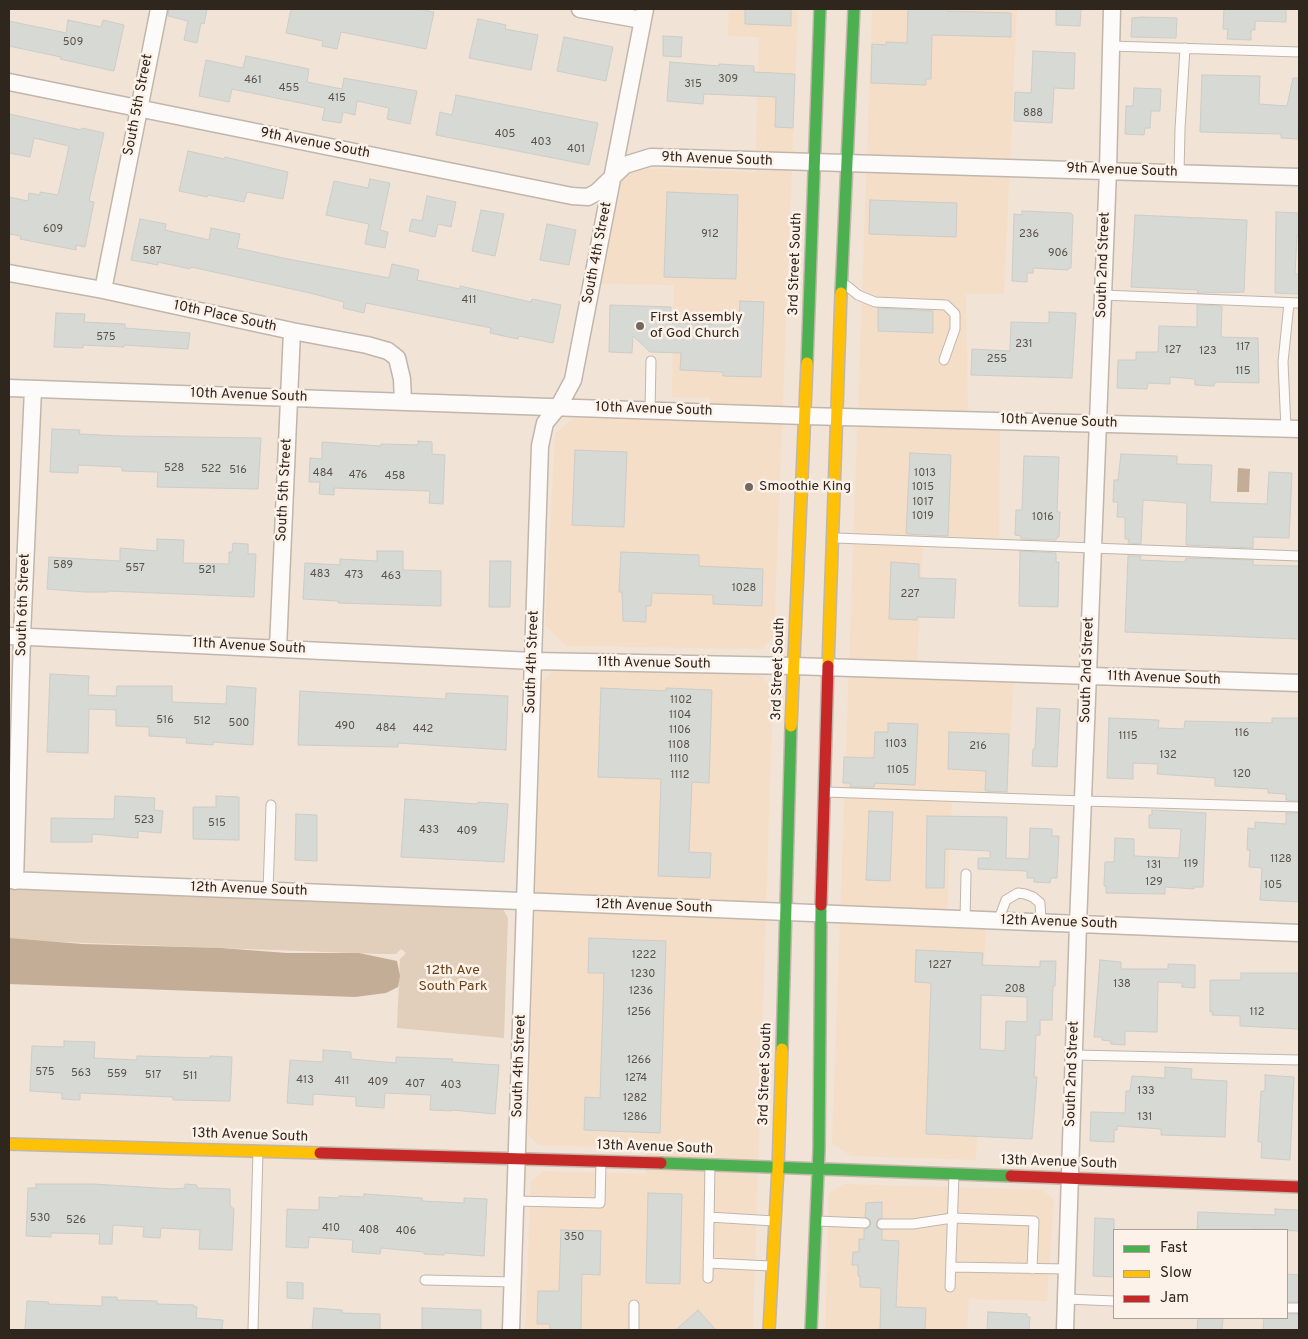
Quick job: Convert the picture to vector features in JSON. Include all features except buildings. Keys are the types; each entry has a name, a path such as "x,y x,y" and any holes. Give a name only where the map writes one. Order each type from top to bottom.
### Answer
{"main road":[{"name":"3rd Street South","path":"769,1330 778,1168 793,666 805,416 820,9"},
{"path":"811,1330 818,1169 820,913 834,538 836,416 854,9"},
{"name":"13th Avenue South","path":"9,1144 516,1158 1299,1187"}],"street":[{"name":"South 5th Street","path":"103,290 158,9"},
{"path":"580,9 643,15"},
{"name":"South 2nd Street","path":"1065,1330 1078,924 1108,170 1112,9"},
{"name":"South 4th Street","path":"511,1330 540,446 545,424 559,406 573,380 643,15"},
{"name":"9th Avenue South","path":"9,82 572,196 588,197 597,192 625,165 651,157 1299,177"},
{"name":"10th Place South","path":"9,273 103,290 388,351 397,358 402,378 403,401"},
{"name":"South 5th Street","path":"278,648 292,331"},
{"name":"10th Avenue South","path":"9,388 650,409 805,416 1292,429"},
{"name":"South 6th Street","path":"12,881 16,636 33,389"},
{"name":"11th Avenue South","path":"16,636 533,662 793,666 1299,683"},
{"name":"12th Avenue South","path":"12,881 1299,933"}],"lane":[{"path":"1111,46 1299,52"},
{"path":"1180,173 1180,129 1185,48"},
{"path":"842,282 858,295 875,302 946,306 955,314 955,329 944,360"},
{"path":"1103,295 1299,303"},
{"path":"1289,303 1283,362 1292,429"},
{"path":"650,409 651,361"},
{"path":"834,538 1299,556"},
{"path":"824,792 1299,807"},
{"path":"268,891 271,806"},
{"path":"965,919 966,874"},
{"path":"998,921 1006,900 1018,893 1033,897 1040,903 1041,922"},
{"path":"1074,1055 1299,1060"},
{"path":"253,1330 258,1151"},
{"path":"515,1201 600,1203 601,1161"},
{"path":"708,1278 710,1165"},
{"path":"950,1287 954,1174"},
{"path":"709,1217 775,1221"},
{"path":"882,1224 913,1224 952,1218 1034,1221 1032,1268"},
{"path":"816,1220 865,1223"},
{"path":"708,1263 773,1266"},
{"path":"950,1266 1066,1269"},
{"path":"425,1280 513,1282"},
{"path":"1066,1300 1113,1302"},
{"path":"634,1305 634,1330"}],"shaded area":[{"path":"729,9 798,9 774,636 762,649 566,646 545,625 555,434 573,418 710,421 710,398 672,397 674,285 600,284 621,182 635,168 755,172 759,37 728,36"},
{"path":"872,9 1017,9 1004,294 966,294 968,422 1000,423 999,548 923,547 917,668 1014,671 1007,802 952,800 947,921 986,923 976,1160 851,1156 832,1143"},
{"path":"1238,468 1250,469 1249,492 1237,492"},
{"path":"555,669 760,675 773,688 753,1330 525,1330 531,1182 543,1171 646,1174 646,1148 539,1145 528,1135 542,682"},
{"path":"9,938 82,944 221,948 287,953 359,953 397,961 400,976 398,987 386,993 355,997 9,984"},
{"path":"844,1184 1043,1190 1054,1200 1047,1301 969,1299 967,1330 825,1330 829,1193"}],"green space":[{"name":"12th Ave South Park","path":"9,885 500,904 508,918 504,1038 397,1028 400,959 406,953 401,949 396,954 380,954 9,940"}],"traffic: fast":[{"path":"807,363 820,9"},
{"path":"841,293 854,9"},
{"path":"782,1049 791,726"},
{"path":"811,1330 819,1150 821,905"},
{"path":"661,1163 1011,1176"}],"traffic: slow":[{"path":"828,666 841,293"},
{"path":"791,726 807,363"},
{"path":"769,1330 778,1168 782,1049"},
{"path":"9,1144 320,1153"}],"traffic: jam":[{"path":"821,905 828,666"},
{"path":"320,1153 661,1163"},
{"path":"1011,1176 1299,1187"}],"place":[{"name":"First Assembly of God Church","path":"640,326"},
{"name":"Smoothie King","path":"749,487"}]}
